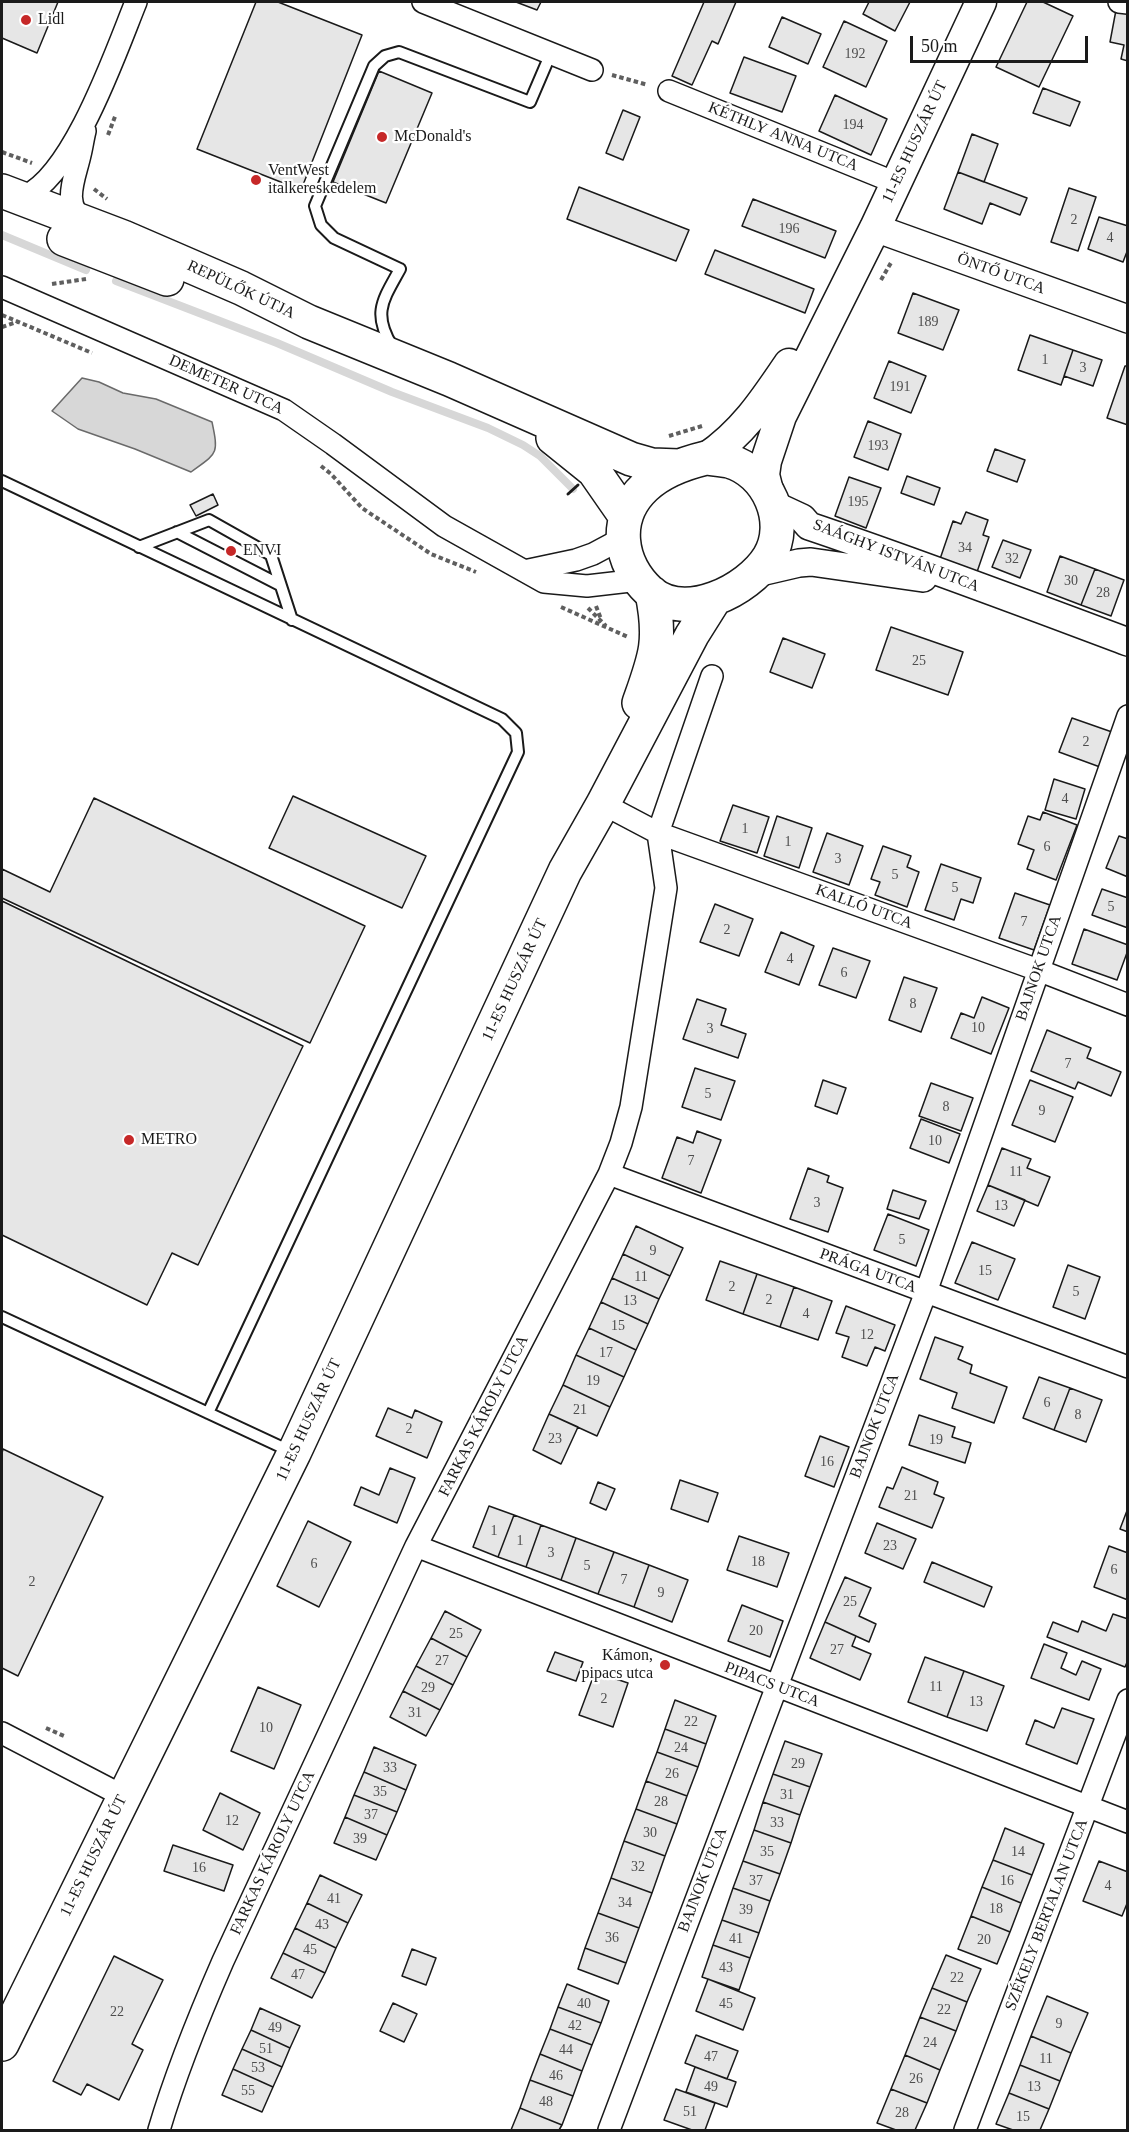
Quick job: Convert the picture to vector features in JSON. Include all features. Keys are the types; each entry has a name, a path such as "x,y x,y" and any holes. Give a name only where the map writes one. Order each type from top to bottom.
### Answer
{"main road":[{"name":"11-ES HUSZÁR ÚT","path":"771,498 764,475 766,461 781,416 896,183 981,2"},
{"name":"REPÜLŐK ÚTJA","path":"2,199 123,237 241,288 309,322"},
{"name":"REPÜLŐK ÚTJA","path":"2,199 186,286 287,321 309,322"},
{"name":"11-ES HUSZÁR ÚT","path":"693,462 728,444 764,403 869,238"},
{"path":"309,322 497,399 631,459 652,465 730,462 747,470 771,498 777,534 770,557 756,573 728,593 714,600 696,604 680,604 662,599 645,586"},
{"path":"497,399 576,455 594,471 624,528 627,560 645,586 657,618 655,658 606,799"},
{"path":"624,528 635,498 643,488 693,462"},
{"path":"606,799 692,635 714,600"},
{"name":"11-ES HUSZÁR ÚT","path":"2,2044 294,1453 565,871 606,799"}],"street":[{"path":"2,199 26,196 45,183 88,117 136,2"},
{"path":"423,2 592,70"},
{"path":"1119,2 1128,3"},
{"name":"KÉTHLY ANNA UTCA","path":"669,91 896,183"},
{"path":"88,117 71,198 78,217 99,229"},
{"name":"ÖNTŐ UTCA","path":"869,238 1128,319"},
{"name":"DEMETER UTCA","path":"2,287 284,410 444,526 544,582 587,586 645,586"},
{"name":"SAÁGHY ISTVÁN UTCA","path":"771,498 802,518 809,526 897,555 1128,642"},
{"path":"524,572 593,554 624,528"},
{"name":"SAÁGHY ISTVÁN UTCA","path":"756,573 811,562 986,590"},
{"name":"FARKAS KÁROLY UTCA","path":"159,2130 170,2091 209,1993 416,1546 609,1174 621,1143 631,1107 666,888 658,833 712,676"},
{"name":"BAJNOK UTCA","path":"609,2130 926,1292 1128,716"},
{"name":"KALLÓ UTCA","path":"606,799 658,833 1038,970 1128,1005"},
{"name":"PRÁGA UTCA","path":"609,1174 1128,1367"},
{"name":"PIPACS UTCA","path":"416,1546 1128,1822"},
{"name":"SZÉKELY BERTALAN UTCA","path":"966,2130 1128,1700"},
{"path":"2,1733 123,1796"}],"lane":[{"path":"400,359 382,330 381,310 388,290 400,269 334,238 321,225 315,206 374,66 385,56 399,52 530,102 551,53"},
{"path":"2,481 502,719 516,734 518,752 208,1413"},
{"path":"139,547 209,520 270,555 292,620"},
{"path":"177,532 280,585"},
{"path":"2,1317 294,1453"}],"path":[{"path":"592,70 669,91"},
{"path":"2,315 100,357"},
{"path":"2,327 18,322"},
{"path":"313,459 331,474 362,508 431,554 486,576"},
{"path":"551,603 633,639"},
{"path":"601,619 607,627"}],"shaded area":[{"path":"82,378 99,382 123,393 156,399 212,422 214,452 211,457 191,472 78,429 52,411"}],"building":[{"name":"Lidl","path":"2,2 58,2 37,53 2,38"},
{"path":"256,2 278,2 362,35 301,190 197,149"},
{"path":"516,2 541,2 537,10"},
{"path":"704,2 736,2 718,44 712,41 692,85 672,76"},
{"path":"869,2 910,2 895,31 863,14"},
{"path":"1027,2 1043,2 1073,16 1039,87 996,67"},
{"path":"1116,10 1128,12 1128,61 1121,59 1124,45 1110,42"},
{"path":"782,17 821,34 808,64 769,47"},
{"path":"844,21 887,41 866,87 823,67"},
{"path":"744,57 796,76 782,112 730,93"},
{"name":"McDonald's","path":"379,71 432,93 386,203 333,182"},
{"path":"1043,88 1080,102 1070,126 1033,113"},
{"path":"835,95 887,119 871,155 819,131"},
{"path":"623,110 640,117 623,160 606,153"},
{"path":"972,134 998,144 984,182 958,172"},
{"path":"958,172 1027,198 1020,215 990,203 982,224 944,209"},
{"path":"579,187 689,230 676,261 567,219"},
{"path":"1069,188 1096,197 1078,251 1051,242"},
{"path":"753,199 836,231 825,258 742,226"},
{"path":"1099,217 1128,226 1128,249 1123,262 1088,249"},
{"path":"715,250 814,289 805,313 705,274"},
{"path":"913,293 959,310 943,350 898,333"},
{"path":"1030,335 1073,350 1061,385 1018,370"},
{"path":"1073,350 1102,360 1093,386 1064,376"},
{"path":"889,361 926,376 911,413 874,398"},
{"path":"1125,366 1128,366 1128,425 1107,418"},
{"path":"868,421 901,434 888,470 854,457"},
{"path":"995,449 1025,460 1017,482 987,471"},
{"path":"907,476 940,488 934,505 901,493"},
{"path":"849,477 881,488 866,528 835,516"},
{"path":"213,494 218,505 196,516 190,505"},
{"path":"966,512 988,520 983,535 989,537 977,572 940,559 953,521 961,524"},
{"path":"1003,540 1031,550 1020,578 992,567"},
{"path":"1060,556 1095,569 1081,605 1047,592"},
{"path":"1095,569 1124,580 1111,616 1081,605"},
{"path":"891,627 963,652 948,695 876,670"},
{"path":"783,638 825,654 812,688 770,672"},
{"path":"1072,718 1112,732 1100,767 1059,752"},
{"path":"1054,779 1085,789 1076,819 1045,810"},
{"path":"293,796 426,856 402,908 269,848"},
{"path":"94,798 365,926 310,1043 2,898 2,869 50,892"},
{"path":"733,805 769,817 757,853 720,841"},
{"path":"1043,812 1077,825 1056,880 1027,869 1034,850 1018,844 1028,816 1040,820"},
{"path":"777,816 812,828 799,868 764,856"},
{"path":"827,833 863,846 849,885 813,872"},
{"path":"1119,836 1128,839 1128,877 1106,868"},
{"path":"883,846 911,856 907,867 919,872 907,907 875,895 880,882 871,879"},
{"path":"941,864 981,878 973,903 961,899 954,920 925,910"},
{"path":"1102,889 1128,898 1128,928 1092,915"},
{"path":"1015,893 1050,905 1034,950 999,938"},
{"name":"METRO","path":"2,901 303,1046 198,1265 172,1253 147,1305 2,1235"},
{"path":"715,904 753,919 739,956 700,942"},
{"path":"1084,929 1128,945 1117,980 1072,964"},
{"path":"781,932 814,946 799,985 765,972"},
{"path":"833,948 870,961 856,998 819,985"},
{"path":"904,977 937,988 921,1032 889,1020"},
{"path":"982,997 1009,1008 991,1054 951,1038 961,1013 974,1018"},
{"path":"697,999 726,1009 721,1025 746,1034 738,1058 683,1039"},
{"path":"1047,1030 1091,1048 1087,1058 1121,1072 1111,1096 1078,1082 1075,1089 1031,1071"},
{"path":"695,1068 735,1081 721,1120 682,1107"},
{"path":"823,1080 846,1088 837,1114 815,1106"},
{"path":"1030,1080 1073,1097 1055,1142 1012,1125"},
{"path":"931,1083 973,1098 961,1131 919,1116"},
{"path":"921,1119 960,1134 949,1163 910,1148"},
{"path":"697,1131 721,1140 701,1193 662,1178 677,1137 693,1143"},
{"path":"1002,1148 1031,1159 1027,1168 1050,1177 1038,1206 988,1185"},
{"path":"808,1168 829,1176 827,1182 843,1188 828,1232 790,1219"},
{"path":"988,1185 1025,1200 1014,1226 977,1211"},
{"path":"893,1190 926,1201 919,1219 887,1209"},
{"path":"888,1214 929,1230 916,1266 874,1250"},
{"path":"636,1226 683,1248 670,1276 623,1254"},
{"path":"972,1242 1015,1259 998,1300 955,1283"},
{"path":"623,1254 670,1276 659,1299 612,1278"},
{"path":"720,1261 757,1274 743,1314 706,1300"},
{"path":"1068,1265 1100,1277 1085,1319 1053,1307"},
{"path":"757,1274 794,1287 780,1327 743,1314"},
{"path":"612,1278 659,1299 648,1324 601,1302"},
{"path":"794,1287 832,1301 818,1340 780,1327"},
{"path":"601,1302 648,1324 636,1350 589,1328"},
{"path":"846,1306 895,1325 885,1351 875,1347 867,1366 842,1357 849,1337 836,1333"},
{"path":"589,1328 636,1350 624,1377 576,1355"},
{"path":"935,1337 963,1347 958,1359 972,1365 970,1373 1007,1387 994,1423 952,1408 957,1393 920,1379"},
{"path":"576,1355 624,1377 610,1407 563,1385"},
{"path":"1039,1377 1070,1388 1054,1430 1023,1418"},
{"path":"563,1385 610,1407 597,1436 549,1414"},
{"path":"1070,1388 1102,1400 1086,1442 1054,1430"},
{"path":"388,1408 412,1418 415,1410 442,1422 427,1458 376,1436"},
{"path":"549,1414 578,1427 561,1464 533,1450"},
{"path":"919,1415 955,1427 952,1437 971,1443 965,1463 909,1445"},
{"path":"820,1436 849,1447 834,1487 805,1476"},
{"path":"3,1449 103,1497 18,1676 2,1668"},
{"path":"902,1467 938,1482 934,1494 944,1498 932,1528 879,1507 887,1487 893,1489"},
{"path":"390,1468 415,1478 397,1523 354,1505 361,1487 379,1495"},
{"path":"680,1480 718,1493 708,1522 671,1509"},
{"path":"598,1482 615,1489 606,1510 590,1503"},
{"path":"489,1506 514,1515 498,1557 473,1547"},
{"path":"1128,1508 1128,1532 1120,1529"},
{"path":"514,1515 541,1525 526,1567 498,1557"},
{"path":"308,1521 351,1542 319,1607 277,1586"},
{"path":"877,1523 916,1539 903,1569 865,1553"},
{"path":"541,1525 576,1538 561,1580 526,1567"},
{"path":"739,1536 789,1553 777,1587 727,1570"},
{"path":"576,1538 614,1552 598,1594 561,1580"},
{"path":"1109,1546 1128,1553 1128,1600 1094,1587"},
{"path":"614,1552 649,1565 634,1607 598,1594"},
{"path":"932,1562 992,1587 984,1607 924,1582"},
{"path":"649,1565 688,1580 672,1622 634,1607"},
{"path":"845,1577 871,1588 859,1616 876,1624 869,1642 825,1622"},
{"path":"742,1605 783,1621 770,1657 728,1641"},
{"path":"445,1611 481,1630 467,1657 431,1638"},
{"path":"1113,1614 1128,1619 1128,1660 1125,1667 1047,1637 1053,1622 1078,1632 1082,1621 1106,1631"},
{"path":"825,1622 856,1636 852,1646 871,1654 860,1680 810,1658"},
{"path":"431,1638 467,1657 453,1685 416,1666"},
{"path":"1044,1644 1067,1653 1061,1668 1076,1675 1082,1661 1101,1669 1089,1700 1031,1678"},
{"path":"555,1652 583,1662 576,1681 547,1671"},
{"path":"925,1657 964,1671 947,1717 908,1702"},
{"path":"416,1666 453,1685 440,1710 403,1691"},
{"path":"964,1671 1004,1686 987,1731 947,1717"},
{"path":"595,1672 628,1683 613,1727 579,1715"},
{"path":"258,1687 301,1705 274,1769 231,1751"},
{"path":"403,1691 440,1710 426,1736 390,1717"},
{"path":"675,1700 716,1716 706,1744 665,1729"},
{"path":"1062,1708 1094,1719 1077,1764 1026,1744 1035,1720 1054,1728"},
{"path":"665,1729 706,1744 698,1767 657,1752"},
{"path":"785,1741 822,1754 810,1787 773,1774"},
{"path":"374,1747 416,1765 406,1790 364,1772"},
{"path":"657,1752 698,1767 687,1796 646,1781"},
{"path":"364,1772 406,1790 397,1812 354,1795"},
{"path":"773,1774 810,1787 800,1815 763,1802"},
{"path":"646,1781 687,1796 677,1824 636,1809"},
{"path":"220,1793 260,1813 243,1850 203,1830"},
{"path":"354,1795 397,1812 387,1835 345,1817"},
{"path":"763,1802 800,1815 791,1843 754,1830"},
{"path":"636,1809 677,1824 665,1856 624,1841"},
{"path":"345,1817 387,1835 376,1860 334,1843"},
{"path":"1005,1828 1044,1844 1032,1875 993,1860"},
{"path":"754,1830 791,1843 780,1874 743,1861"},
{"path":"624,1841 665,1856 652,1893 611,1878"},
{"path":"173,1845 233,1865 224,1891 164,1871"},
{"path":"993,1860 1032,1875 1021,1903 982,1887"},
{"path":"743,1861 780,1874 770,1901 733,1888"},
{"path":"1099,1861 1128,1872 1128,1901 1122,1916 1083,1901"},
{"path":"320,1875 362,1895 348,1923 307,1903"},
{"path":"611,1878 652,1893 639,1928 598,1913"},
{"path":"982,1887 1021,1903 1010,1932 971,1916"},
{"path":"733,1888 770,1901 759,1933 722,1920"},
{"path":"307,1903 348,1923 336,1948 295,1928"},
{"path":"598,1913 639,1928 626,1963 585,1948"},
{"path":"971,1916 1010,1932 997,1964 958,1949"},
{"path":"722,1920 759,1933 750,1958 713,1945"},
{"path":"295,1928 336,1948 325,1973 283,1953"},
{"path":"713,1945 750,1958 739,1990 702,1977"},
{"path":"585,1948 626,1963 618,1984 578,1969"},
{"path":"412,1949 436,1958 426,1985 402,1976"},
{"path":"283,1953 325,1973 312,1998 271,1978"},
{"path":"946,1955 981,1969 967,2002 932,1988"},
{"path":"114,1956 163,1980 132,2044 143,2050 119,2100 87,2084 81,2095 53,2081"},
{"path":"708,1979 755,1998 743,2030 696,2011"},
{"path":"567,1984 609,2001 601,2023 558,2007"},
{"path":"932,1988 967,2002 956,2031 920,2017"},
{"path":"1047,1996 1088,2013 1071,2053 1031,2036"},
{"path":"393,2003 417,2014 404,2042 380,2031"},
{"path":"558,2007 601,2023 592,2045 550,2029"},
{"path":"260,2008 300,2026 290,2048 251,2030"},
{"path":"920,2017 956,2031 940,2070 905,2055"},
{"path":"550,2029 592,2045 582,2071 540,2054"},
{"path":"251,2030 290,2048 282,2067 242,2049"},
{"path":"696,2035 738,2051 727,2079 685,2063"},
{"path":"1031,2036 1071,2053 1060,2081 1020,2065"},
{"path":"242,2049 282,2067 273,2087 233,2069"},
{"path":"540,2054 582,2071 573,2096 530,2080"},
{"path":"905,2055 940,2070 927,2103 891,2089"},
{"path":"1020,2065 1060,2081 1049,2109 1009,2093"},
{"path":"695,2067 736,2082 727,2107 686,2092"},
{"path":"233,2069 273,2087 262,2112 222,2095"},
{"path":"530,2080 573,2096 562,2125 520,2108"},
{"path":"676,2089 715,2103 705,2130 692,2130 664,2120"},
{"path":"891,2089 927,2103 915,2130 896,2130 877,2123"},
{"path":"1009,2093 1049,2109 1040,2130 1013,2130 996,2124"},
{"path":"520,2108 562,2125 559,2130 511,2130"}],"waterway":[{"path":"2,235 86,270"},
{"path":"116,281 277,343 392,392 488,428 540,456 573,489"}],"wall":[{"path":"568,494 578,485"}],"place":[{"name":"Lidl","path":"26,20"},
{"name":"McDonald's","path":"382,137"},
{"name":"VentWest italkereskedelem","path":"256,180"},
{"name":"ENVI","path":"231,551"},
{"name":"METRO","path":"129,1140"},
{"name":"Kámon, pipacs utca","path":"665,1665"}]}
